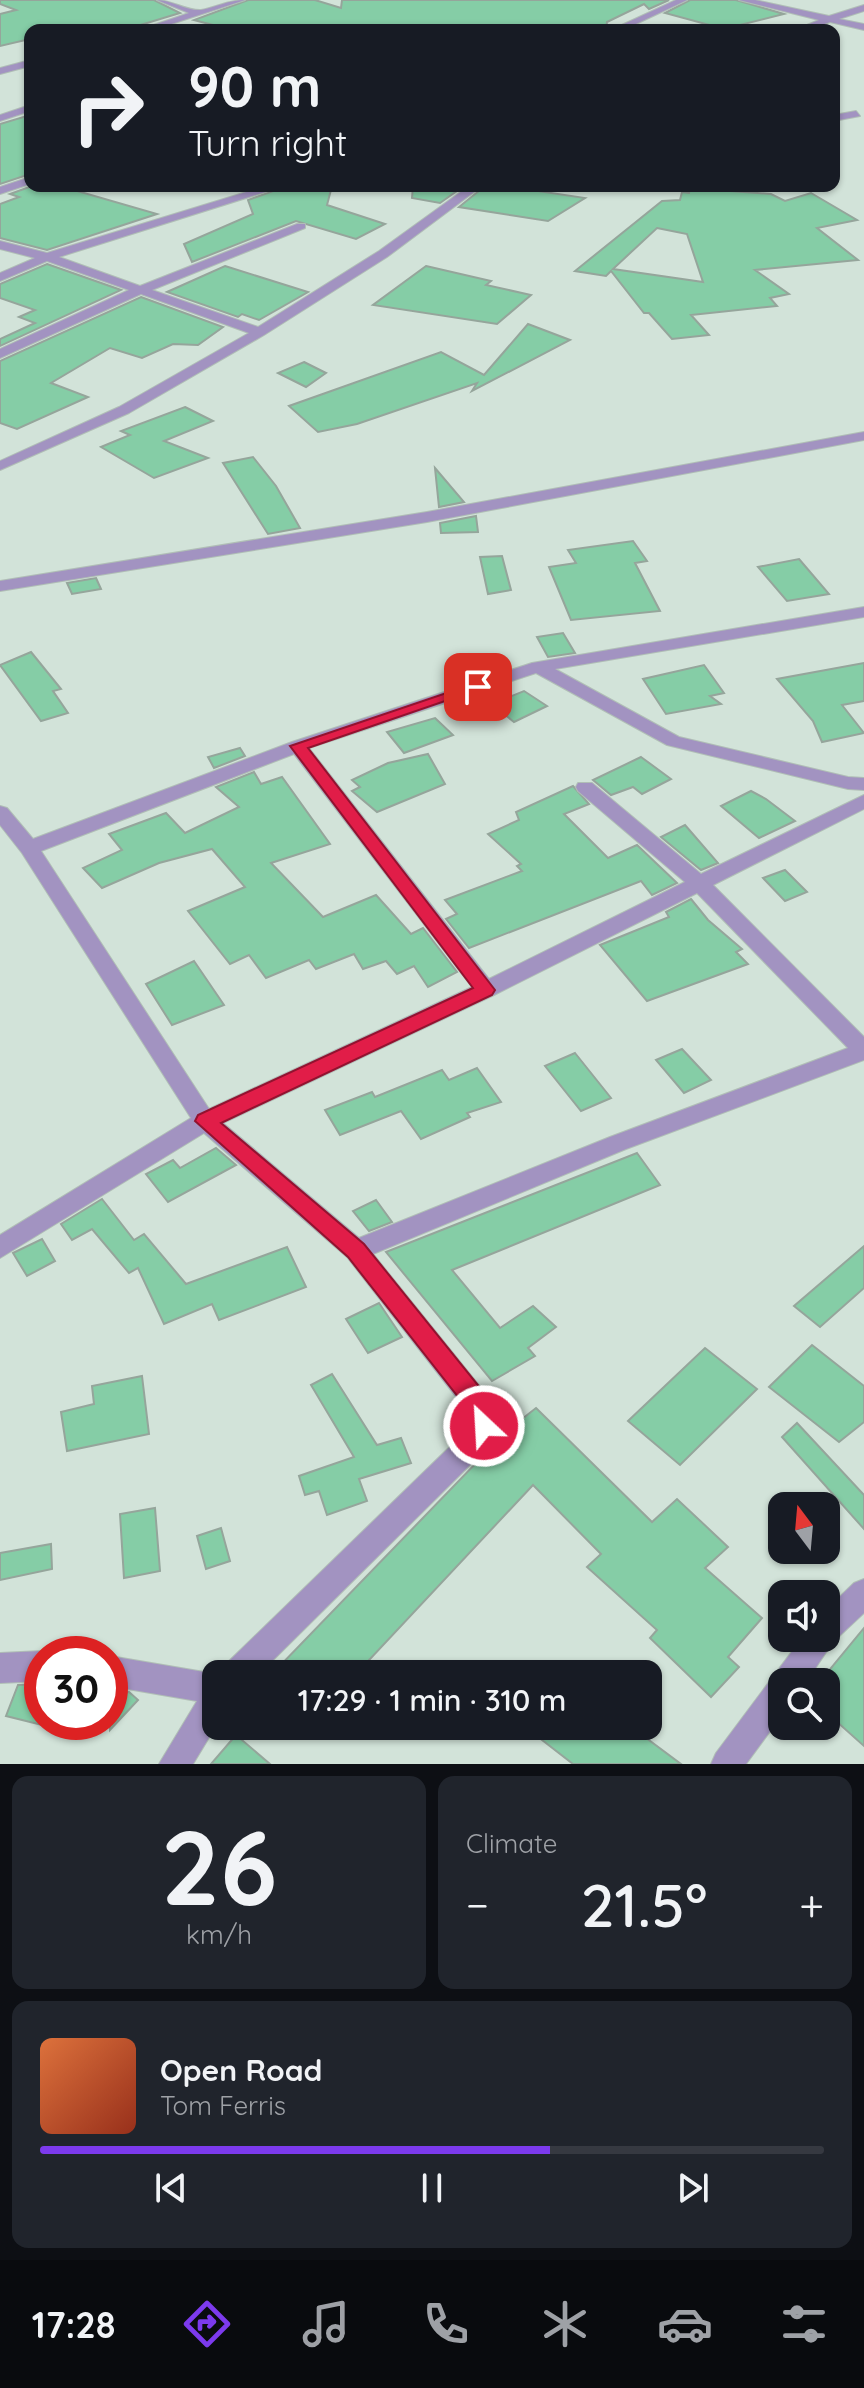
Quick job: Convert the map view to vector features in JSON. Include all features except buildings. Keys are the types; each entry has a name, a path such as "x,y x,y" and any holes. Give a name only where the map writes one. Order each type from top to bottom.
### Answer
{"street":[{"path":"161,0 196,13"},
{"path":"162,24 241,0"},
{"path":"629,24 683,0"},
{"path":"743,0 864,27"},
{"path":"816,24 864,8"},
{"path":"0,71 24,65"},
{"path":"0,118 24,110"},
{"path":"840,117 861,114"},
{"path":"0,191 24,182"},
{"path":"0,277 47,257 258,192"},
{"path":"0,466 124,410 259,332 383,254 468,192"},
{"path":"0,354 140,290 301,226"},
{"path":"0,245 47,257 259,332"},
{"path":"0,586 427,517 864,436"},
{"path":"29,848 298,746 538,667 864,612"},
{"path":"538,667 673,741 848,783 864,784"},
{"path":"298,746 486,990"},
{"path":"356,1250 618,1143 864,1051 699,883 585,787"},
{"path":"0,1248 205,1121 486,990 864,801"},
{"path":"0,812 29,848 205,1121 356,1250 485,1413 484,1426 472,1444 252,1660"},
{"path":"840,1616 864,1593"},
{"path":"0,1668 24,1667"},
{"path":"128,1674 202,1687"},
{"path":"727,1764 768,1708"},
{"path":"175,1764 202,1721"}],"route":[{"path":"478,687 298,746 486,990 205,1121 356,1250 485,1413 484,1426"}]}
